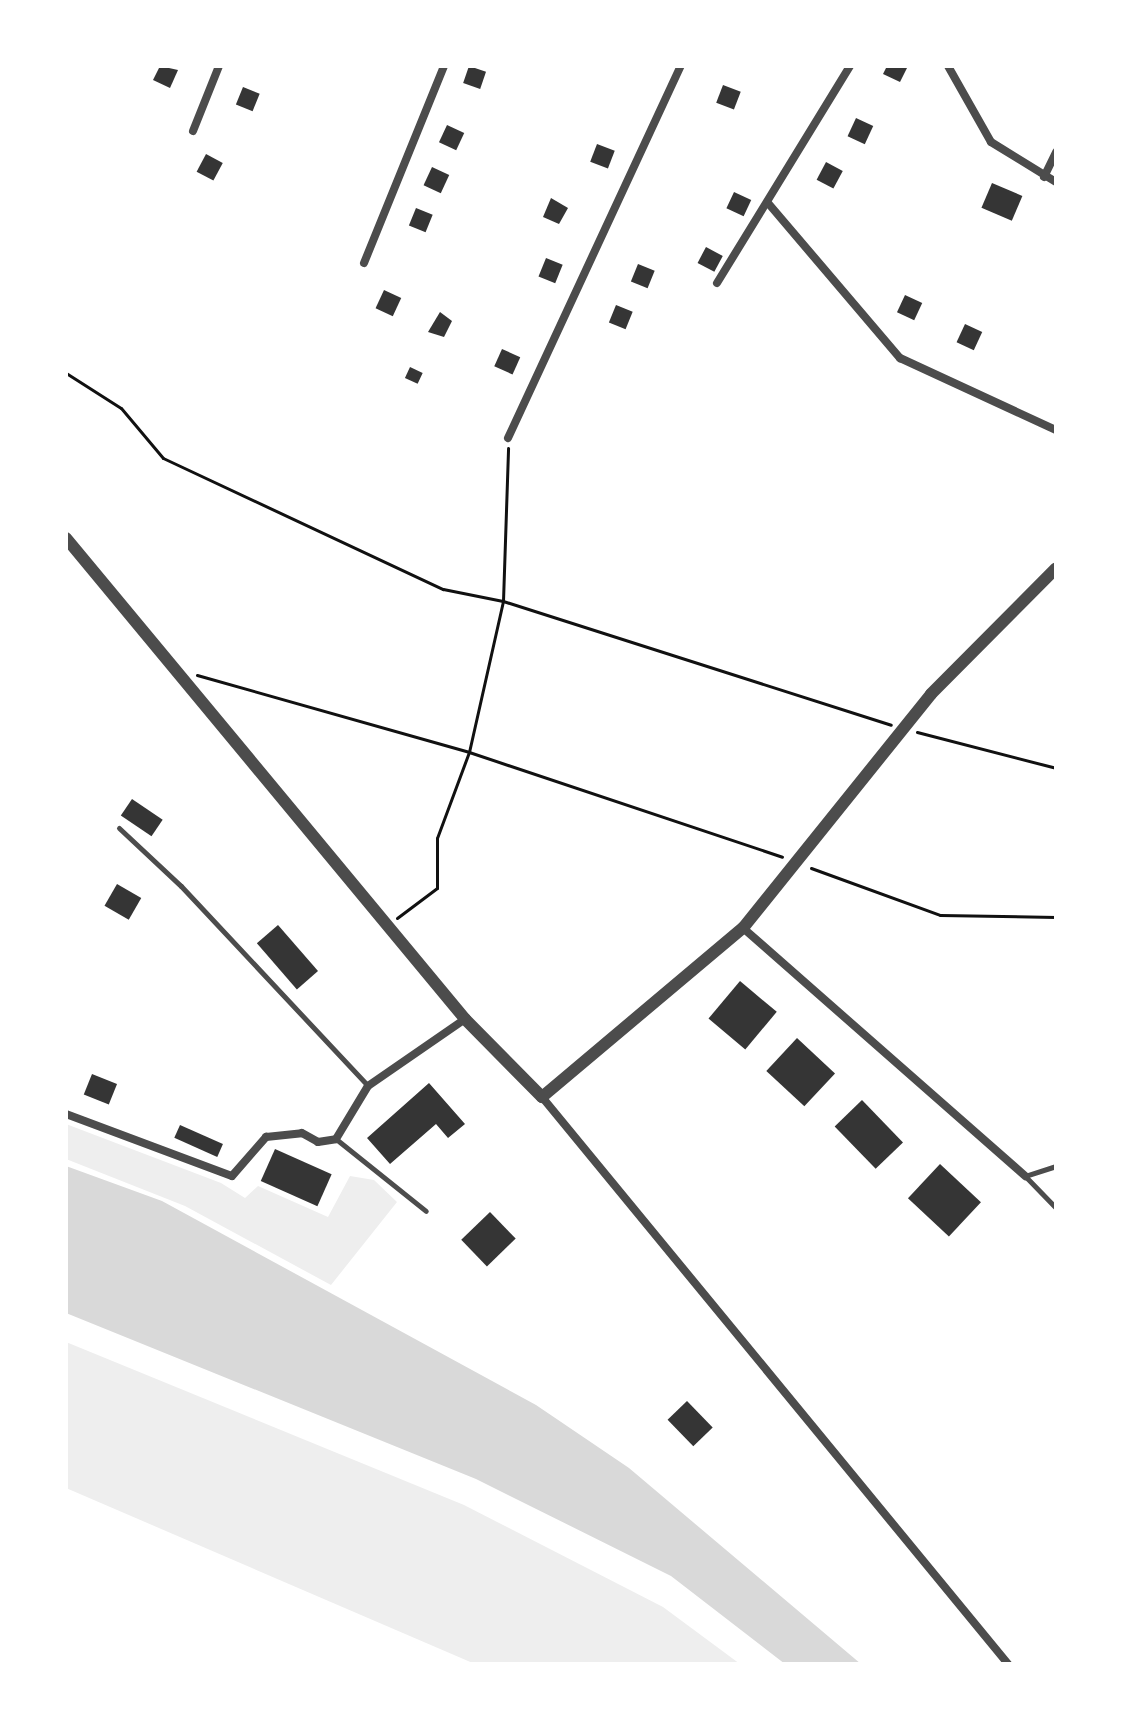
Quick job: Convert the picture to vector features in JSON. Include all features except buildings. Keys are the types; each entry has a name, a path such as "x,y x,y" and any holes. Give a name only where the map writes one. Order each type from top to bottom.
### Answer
{"street":[{"path":"193,131 219,66"},
{"path":"364,263 444,66"},
{"path":"508,438 681,66"},
{"path":"717,283 850,66"},
{"path":"948,66 991,142 1056,182"},
{"path":"1044,177 1056,152"},
{"path":"768,203 900,358 1056,430"},
{"path":"66,538 465,1019 542,1097 1008,1664"},
{"path":"542,1097 743,928 904,729 1056,568"},
{"path":"743,928 1025,1176"},
{"path":"66,1114 232,1176 266,1137 302,1133 318,1142 336,1139 368,1086 465,1019"}],"lane":[{"path":"119,828 181,886 368,1086"},
{"path":"336,1139 426,1211"},
{"path":"1056,1166 1025,1176 1056,1208"}],"path":[{"path":"66,373 121,408 163,458 443,589 503,601 904,729 1056,768"},
{"path":"387,925 437,888 437,838 469,752 503,601 508,438"},
{"path":"174,668 469,752 797,862 940,915 1056,917"}],"shaded area":[{"path":"66,1124 221,1183 245,1198 258,1186 328,1217 350,1176 374,1180 397,1202 331,1285 185,1206 66,1159"},
{"path":"66,1166 162,1201 536,1405 629,1468 861,1664 785,1664 671,1576 476,1479 66,1313"},
{"path":"66,1342 464,1505 663,1607 740,1664 475,1664 66,1488"}]}
